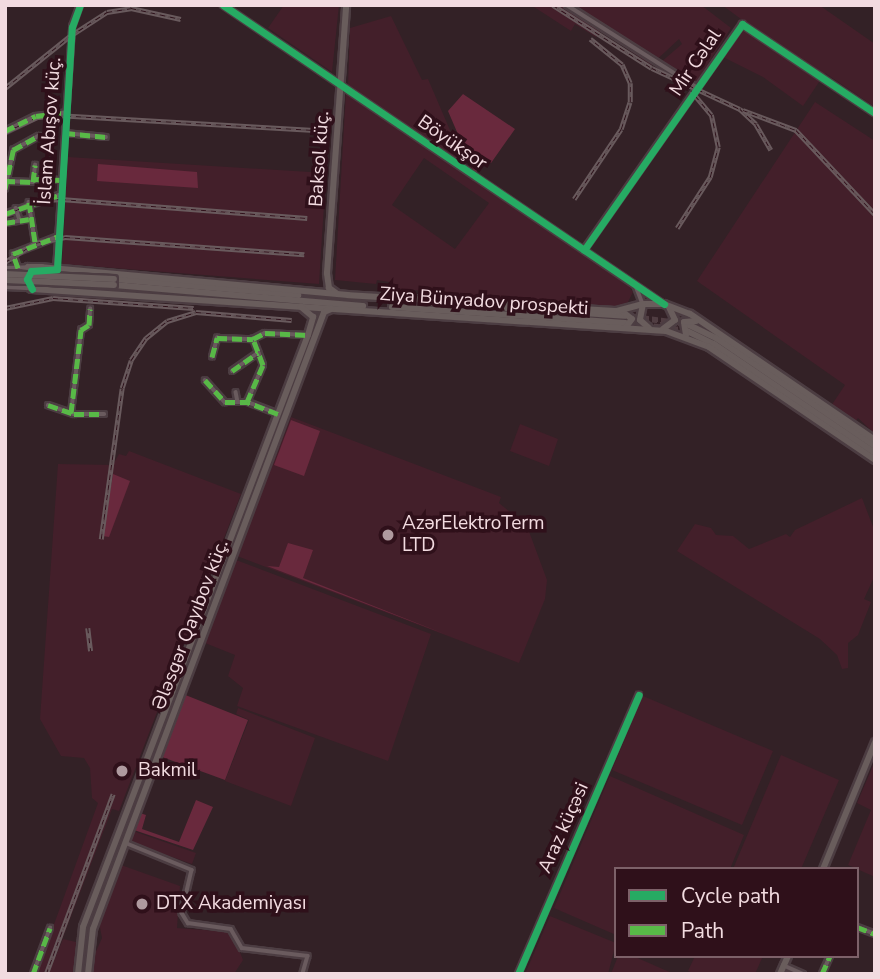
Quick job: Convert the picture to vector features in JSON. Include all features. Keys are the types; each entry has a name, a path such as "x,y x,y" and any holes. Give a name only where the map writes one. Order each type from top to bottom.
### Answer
{"main road":[{"name":"Baksol küç.","path":"327,273 346,5"},
{"path":"31,267 21,279 32,289"},
{"name":"Ziya Bünyadov prospekti","path":"31,267 348,295 616,311 643,304 664,304 705,324 875,440"},
{"path":"309,292 321,287 327,273"},
{"path":"327,273 330,289 348,295"},
{"path":"5,274 114,282 171,296 224,295"},
{"path":"5,280 114,282"},
{"name":"Ziya Bünyadov prospekti","path":"114,282 172,283 624,322 652,329 689,331 716,338 875,446"},
{"name":"Ziya Bünyadov prospekti","path":"114,282 224,295 370,306 447,307"},
{"path":"172,283 226,283 296,295"},
{"name":"Ziya Bünyadov prospekti","path":"32,289 423,314 624,322"},
{"path":"413,298 447,307"},
{"path":"643,304 641,322 652,329 668,328 675,320 674,311 664,304"},
{"path":"296,306 311,313 312,336"},
{"path":"370,306 413,313"},
{"path":"423,314 447,307"},
{"name":"Ələsgər Qayıbov küç.","path":"78,974 83,927 278,414 312,336 326,311 348,309"},
{"path":"616,311 632,319 629,326 624,322"},
{"path":"689,331 682,331 684,322 705,324"},
{"name":"Ziya Bünyadov prospekti","path":"689,331 714,344 875,453"},
{"name":"Ziya Bünyadov prospekti","path":"689,331 875,460"},
{"name":"Ələsgər Qayıbov küç.","path":"88,974 89,943 288,412 312,336"},
{"path":"278,414 288,412"},
{"path":"247,493 256,496"},
{"path":"186,654 196,657"},
{"path":"164,712 174,716"},
{"path":"825,867 875,742"},
{"path":"825,867 875,749"},
{"path":"83,927 93,932"},
{"path":"80,942 85,938 89,943"},
{"path":"779,974 785,958"}],"street":[{"name":"Böyükşor","path":"223,5 664,304"},
{"name":"Mir Cəlal","path":"567,5 698,88"},
{"name":"İslam Abışov küç.","path":"57,268 72,27 79,6"},
{"name":"Mir Cəlal","path":"584,250 742,24 875,113"},
{"path":"5,131 36,116 67,112"},
{"path":"65,133 106,137"},
{"path":"5,189 12,151 38,136"},
{"path":"7,181 32,182 35,165"},
{"path":"34,178 62,180"},
{"path":"5,214 29,202 62,194"},
{"path":"29,202 29,219 35,242"},
{"path":"16,208 20,220"},
{"path":"5,223 29,219"},
{"path":"6,259 35,242 59,236"},
{"path":"13,254 18,268"},
{"path":"42,267 56,259"},
{"path":"5,268 31,267"},
{"path":"32,289 27,279 31,271 57,268"},
{"path":"632,282 643,304"},
{"path":"5,286 32,289"},
{"path":"71,413 81,330 89,325 90,309"},
{"path":"212,358 217,338 253,339 265,332 312,336"},
{"path":"247,402 263,365 253,339"},
{"path":"232,371 258,353"},
{"path":"205,380 225,402 247,402 278,414"},
{"path":"236,392 238,402"},
{"path":"48,405 71,413 104,414"},
{"name":"Araz küçəsi","path":"518,974 639,695"},
{"path":"126,843 192,870 182,913 188,922 231,929 242,948 308,956 303,974"},
{"path":"33,974 50,928"},
{"path":"822,974 829,958"},
{"path":"783,965 803,974"}],"shaded area":[{"path":"284,5 339,5 332,72 268,28"},
{"path":"531,5 701,5 731,28 695,84 660,63 682,44 679,39 651,65 601,31 596,37 575,24 571,31"},
{"path":"722,5 819,5 875,44 875,107 825,73 803,106 763,77 721,56 745,22"},
{"path":"391,16 422,80 428,79 462,158 460,163 348,85 350,28"},
{"path":"346,92 625,280 633,292 628,302 617,308 389,288 389,282 377,280 376,284 335,280","holes":["424,158 489,203 455,249 392,205"]},
{"path":"463,94 515,129 491,163 485,160 475,174 448,111"},
{"path":"815,102 875,141 875,434 858,418 855,422 831,406 845,385 697,281"},
{"path":"68,157 326,173 319,284 62,264"},
{"path":"98,164 197,172 198,188 97,181"},
{"name":"AzərElektroTerm LTD","path":"291,417 501,497 499,503 527,526 547,580 545,599 519,663 237,556"},
{"path":"291,420 320,431 304,476 274,465"},
{"path":"520,424 558,439 549,466 510,451"},
{"path":"129,451 241,494 119,811 112,809 53,963 63,939 76,942 75,974 36,974 98,803 92,798 90,768 84,758 61,756 40,719 58,464 113,465 119,454 126,456"},
{"path":"113,474 130,481 109,537 103,536"},
{"path":"862,498 875,532 875,575 864,599 871,602 858,635 848,643 848,668 842,669 837,655 820,639 677,551 695,524 711,528 716,535 733,536 749,549 786,534 790,537 795,530"},
{"path":"288,543 313,550 303,578 447,635 267,566 279,567"},
{"path":"236,560 431,634 388,761 237,706 243,688 228,676 235,655 205,643"},
{"path":"183,694 248,720 225,780 162,757"},
{"path":"643,696 773,751 742,825 612,770"},
{"path":"238,708 315,738 291,806 225,781 249,720 236,714"},
{"path":"165,716 170,718 89,930 86,927"},
{"path":"781,755 839,780 802,867 734,867"},
{"path":"875,761 875,877 859,870 859,867 848,865 871,810 857,803"},
{"path":"610,776 744,835 731,867 614,867 614,934 554,908"},
{"path":"196,800 213,807 193,850 134,830 140,813 146,815 142,829 179,842"},
{"path":"133,831 196,853 192,864 129,842"},
{"name":"DTX Akademiyası","path":"121,865 180,886 177,928 232,932 243,960 234,974 92,974 93,958 102,938 99,922"},
{"path":"550,916 614,942 608,974 525,974"},
{"path":"617,958 638,958 674,974 611,974"},
{"path":"694,958 762,958 755,974 695,974 688,971"}],"tunnel":[{"path":"625,316 687,324"},
{"path":"627,323 687,331"}],"railway":[{"path":"553,5 652,68 740,109 756,124 771,150"},
{"path":"5,88 70,36 107,12 131,8 181,19"},
{"path":"574,199 621,129 630,102 630,83 622,65 590,39"},
{"path":"677,228 710,177 718,147 711,115 691,91"},
{"path":"743,110 796,130 875,214"},
{"path":"5,132 37,117 56,115 319,130"},
{"path":"5,215 37,201 61,199 307,218"},
{"path":"5,262 35,243 65,237 304,254"},
{"path":"5,308 53,298 194,308"},
{"path":"101,539 122,388 131,360 146,338 167,321 196,312 292,320"},
{"path":"88,628 91,651"},
{"path":"46,974 113,794"}],"marked path":[{"path":"5,131 36,116 67,112"},
{"path":"65,133 106,137"},
{"path":"5,189 13,150 38,136"},
{"path":"5,181 33,182 35,165"},
{"path":"34,179 62,180"},
{"path":"5,214 62,194"},
{"path":"29,202 35,242"},
{"path":"5,223 29,219"},
{"path":"18,268 13,254 59,236"},
{"path":"71,413 81,330 89,325 90,309"},
{"path":"278,414 247,402 263,365 253,339 265,333 308,335"},
{"path":"212,357 217,338 253,339"},
{"path":"232,371 258,353"},
{"path":"205,380 225,402 247,402"},
{"path":"48,405 74,414 104,414"},
{"path":"33,974 50,928"},
{"path":"859,928 875,934"},
{"path":"822,974 829,958"}],"cycle path":[{"path":"32,289 27,279 31,271 57,269 72,27 80,5"},
{"path":"223,5 664,304"},
{"path":"584,250 742,24 875,113"},
{"path":"518,974 639,695"}],"place":[{"name":"AzərElektroTerm LTD","path":"388,535"},
{"name":"Bakmil","path":"122,771"},
{"name":"DTX Akademiyası","path":"142,904"}]}
